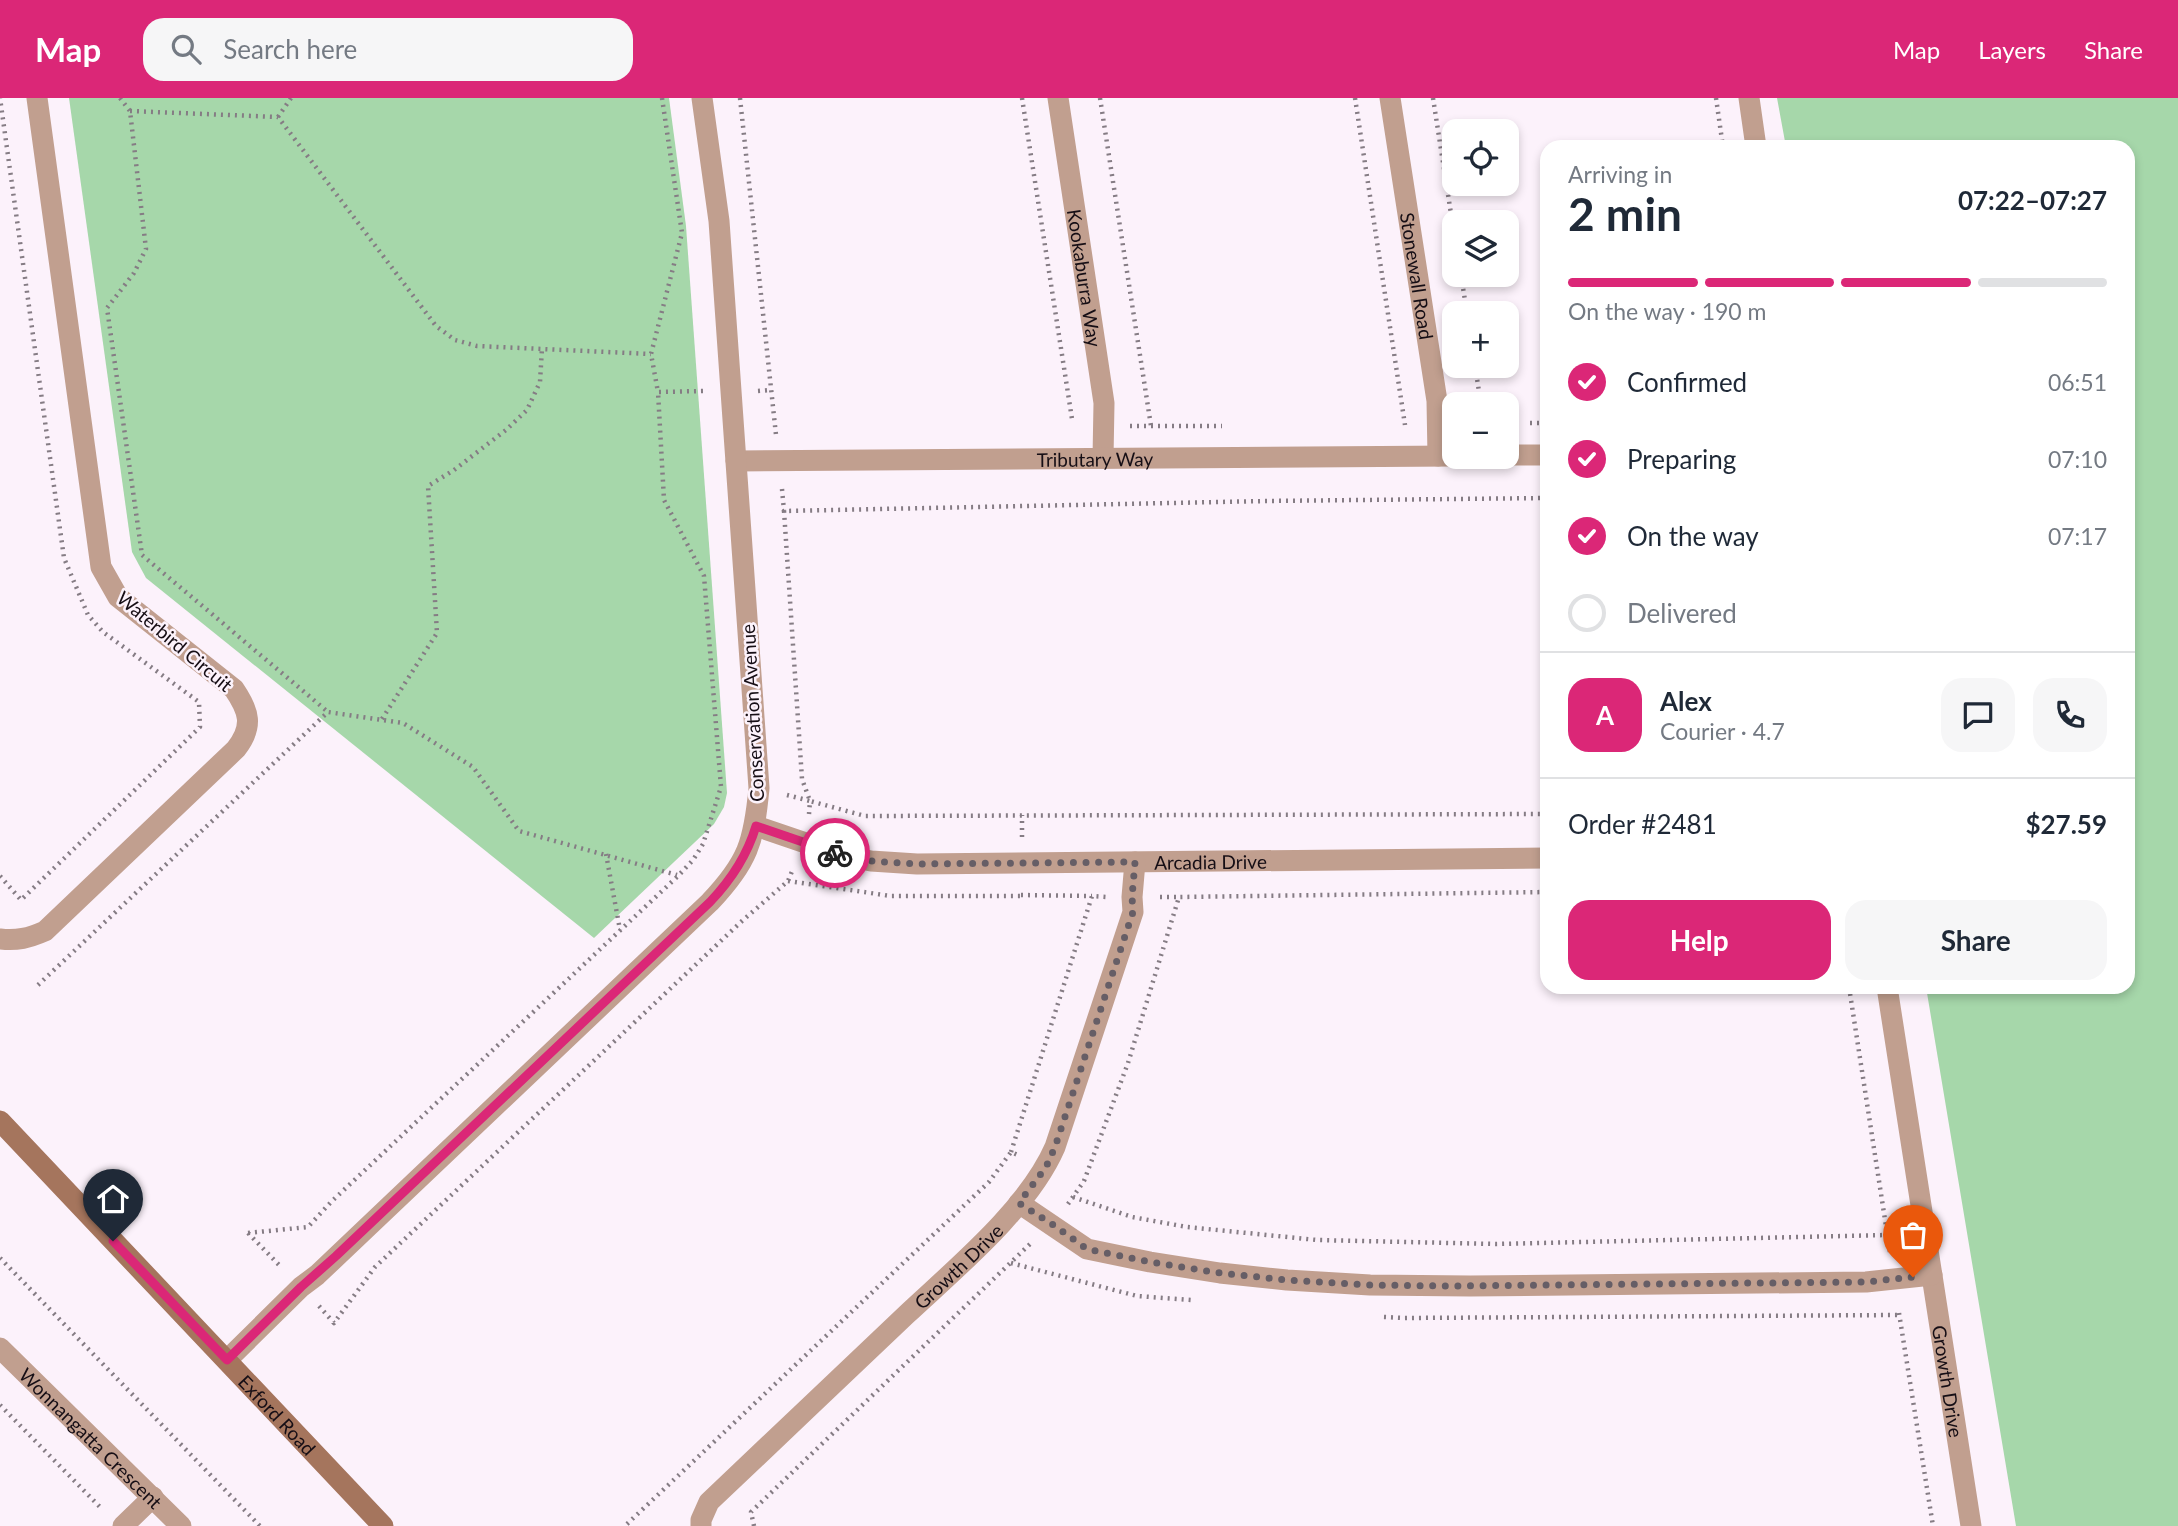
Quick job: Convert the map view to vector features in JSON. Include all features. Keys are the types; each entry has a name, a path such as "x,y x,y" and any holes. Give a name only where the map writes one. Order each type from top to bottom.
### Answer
{"street":[{"name":"Waterbird Circuit","path":"0,939 30,938 45,931 236,749 245,738 248,723 244,705 234,689 118,597 102,567 37,98"},
{"name":"Conservation Avenue","path":"227,1360 710,902 730,880 744,857 756,826 759,788 719,221 702,98"},
{"name":"Kookaburra Way","path":"1058,98 1104,403 1103,458"},
{"name":"Stonewall Road","path":"1390,98 1442,432"},
{"path":"1749,98 1755,140"},
{"path":"1519,455 1540,455"},
{"name":"Tributary Way","path":"736,461 1442,456"},
{"name":"Arcadia Drive","path":"756,826 841,855 871,861 917,864 1540,859"},
{"name":"Growth Drive","path":"701,1526 709,1502 968,1256 1019,1203 1046,1167 1133,912 1135,862"},
{"name":"Growth Drive","path":"1888,994 1971,1526"},
{"name":"Exford Road","path":"0,1121 383,1526"},
{"path":"1019,1203 1087,1249 1150,1262 1234,1274 1370,1285 1866,1282 1932,1275"},
{"name":"Wonnangatta Crescent","path":"0,1348 181,1526"},
{"path":"123,1526 153,1497"}],"path":[{"path":"120,98 130,111 146,249 134,274 107,308 142,555 328,712 403,723 473,767 519,831 678,876"},
{"path":"278,117 291,98"},
{"path":"247,1233 308,1227 331,1202 678,876 704,844 721,787 704,576 664,500 657,392 651,354 682,233 662,98"},
{"path":"740,98 776,436"},
{"path":"1022,98 1074,427"},
{"path":"1100,98 1152,426"},
{"path":"1355,98 1405,425"},
{"path":"1433,98 1450,210"},
{"path":"1716,98 1722,140"},
{"path":"130,111 278,117"},
{"path":"278,117 436,326 456,340 477,346 651,354"},
{"path":"382,719 437,633 428,486 454,470 506,430 527,410 540,382 542,348"},
{"path":"657,392 771,390"},
{"path":"1540,498 784,511 802,779 810,801 865,816 1540,814"},
{"path":"38,985 328,712"},
{"path":"606,854 620,930"},
{"path":"627,1524 989,1182 1011,1152 1092,896 1540,892"},
{"path":"754,1526 751,1512 1052,1224 1084,1181 1128,1063 1179,897"},
{"path":"1011,1152 1046,1167"},
{"path":"1073,1197 1132,1217 1165,1223 1317,1240 1496,1244 1886,1235"},
{"path":"0,1258 256,1525"},
{"path":"0,1405 105,1512"}],"green space":[{"path":"69,98 669,98 686,226 727,793 724,807 714,824 594,938 146,578 132,552"},
{"path":"1777,98 2178,98 2178,1526 2016,1526 1927,994 2135,994 2135,140 1785,140"}],"way so far":[{"path":"835,853 871,861 917,864 1135,862 1133,912 1055,1147 1046,1167 1019,1203 1087,1249 1220,1273 1370,1285 1866,1282 1913,1277"}],"route":[{"path":"113,1241 227,1360 710,902 730,880 744,857 756,826 835,853"}]}
